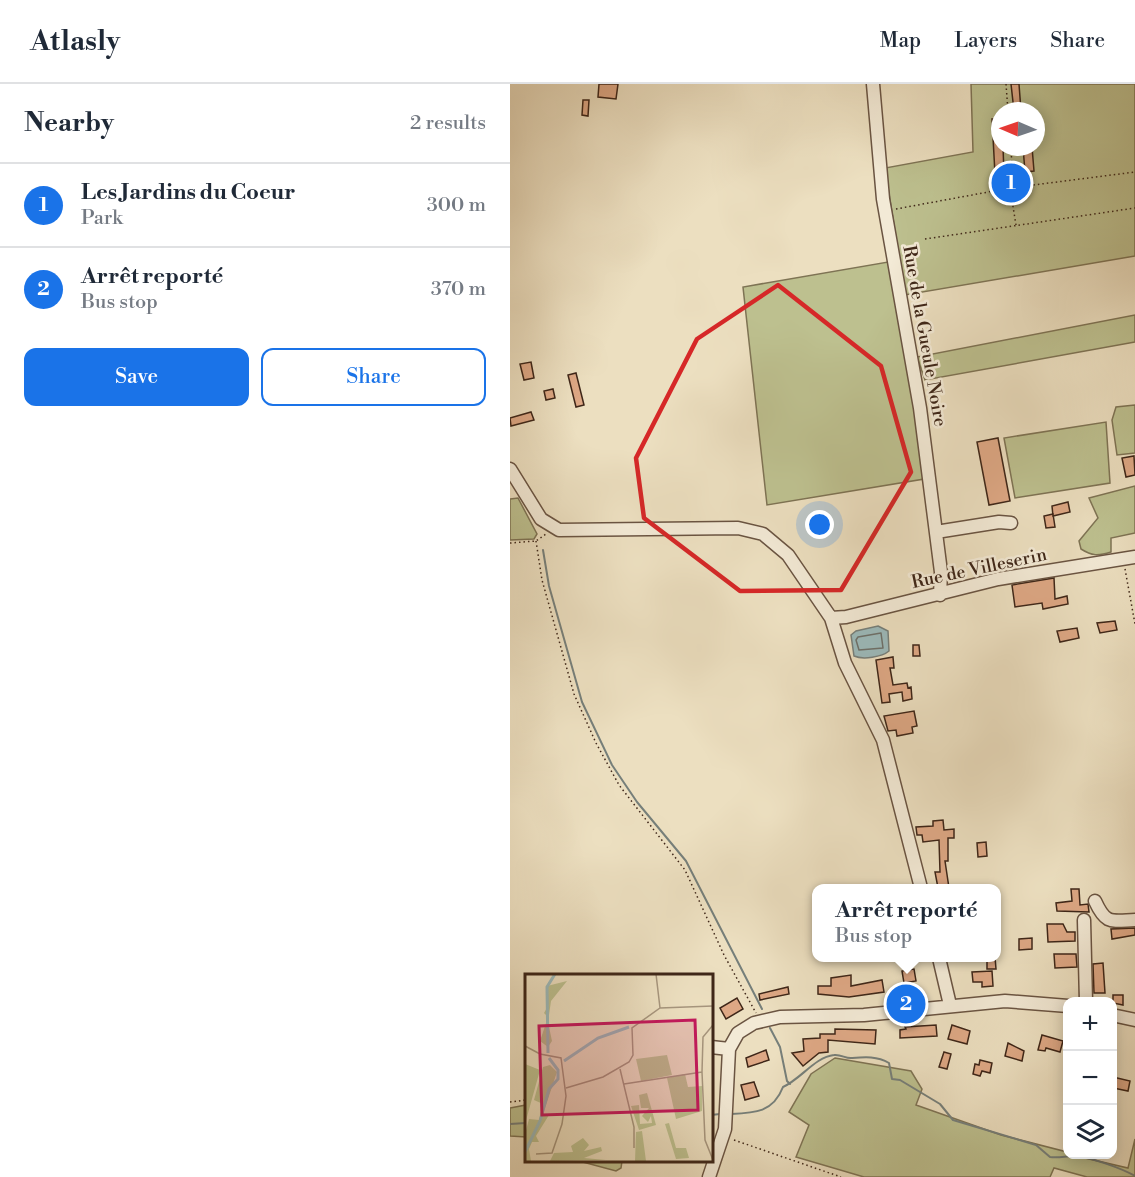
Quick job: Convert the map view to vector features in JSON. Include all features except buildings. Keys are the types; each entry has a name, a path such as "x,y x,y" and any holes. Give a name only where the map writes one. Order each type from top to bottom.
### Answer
{"street":[{"name":"Rue de la Gueule Noire","path":"873,84 883,199 920,408 942,583 940,595"},
{"path":"510,469 541,519 551,527 576,532 698,527 738,528 763,534 788,555 831,618 845,663 883,740 920,884"},
{"path":"936,532 999,522 1011,523"},
{"name":"Rue de Villeserin","path":"831,618 846,617 998,579 1129,558"},
{"path":"1095,901 1103,918 1107,920 1135,920"},
{"path":"1084,920 1086,997"},
{"path":"940,962 950,1005"},
{"path":"712,1176 726,1119 729,1049 738,1033 765,1019 864,1015 1005,1001 1063,1006"},
{"path":"1117,1016 1135,1020"},
{"path":"712,1047 729,1049"}],"path":[{"path":"1006,84 1007,102"},
{"path":"1011,156 1016,225"},
{"path":"892,210 1012,188 1135,172"},
{"path":"925,238 1135,208"},
{"path":"510,543 536,541 551,527"},
{"path":"536,541 542,580 574,694 596,744 619,785 685,870 724,955 757,1015"},
{"path":"1129,558 1135,624"},
{"path":"510,1102 525,1100"},
{"path":"727,1138 841,1177"}],"highlighted area":[{"path":"778,285 881,366 911,472 841,590 740,591 644,518 636,458 697,339"}],"green space":[{"path":"971,84 1135,84 1135,256 905,295 885,168 973,152"},
{"path":"888,262 921,445 924,479 767,505 743,287"},
{"path":"1135,315 1135,342 925,380 917,357"},
{"path":"1135,405 1135,453 1117,455 1112,420 1116,407"},
{"path":"1106,422 1110,483 1015,498 1004,438"},
{"path":"1135,486 1135,533 1111,538 1111,552 1095,555 1081,549 1079,541 1098,518 1089,498"},
{"path":"518,498 537,534 534,539 510,540 510,499"},
{"path":"835,1058 911,1071 922,1089 916,1105 1001,1135 1063,1151 1063,1159 1089,1159 1128,1168 1135,1139 1135,1177 1087,1177 1054,1168 1050,1177 864,1177 796,1157 809,1125 789,1112 811,1074"},
{"path":"525,1105 525,1137 510,1136 510,1108"},
{"path":"583,1162 622,1162 621,1168 616,1171"}],"water":[{"path":"878,626 888,631 889,651 872,657 854,656 851,635 856,631"}],"waterway":[{"path":"543,550 549,586 582,702 612,765 637,802 686,861 762,1009"},
{"path":"770,1028 780,1047 787,1081 790,1084"},
{"path":"729,1114 754,1112 768,1107 779,1096 783,1087 827,1057 837,1055 850,1058 875,1058 889,1063 892,1079 900,1080 940,1104 953,1120 1036,1145 1050,1157 1088,1158 1135,1176"},
{"path":"712,1115 720,1114"},
{"path":"510,1124 525,1123"}],"place":[{"name":"Les Jardins du Coeur","path":"1011,183"},
{"name":"Arrêt reporté","path":"906,1004"}]}
